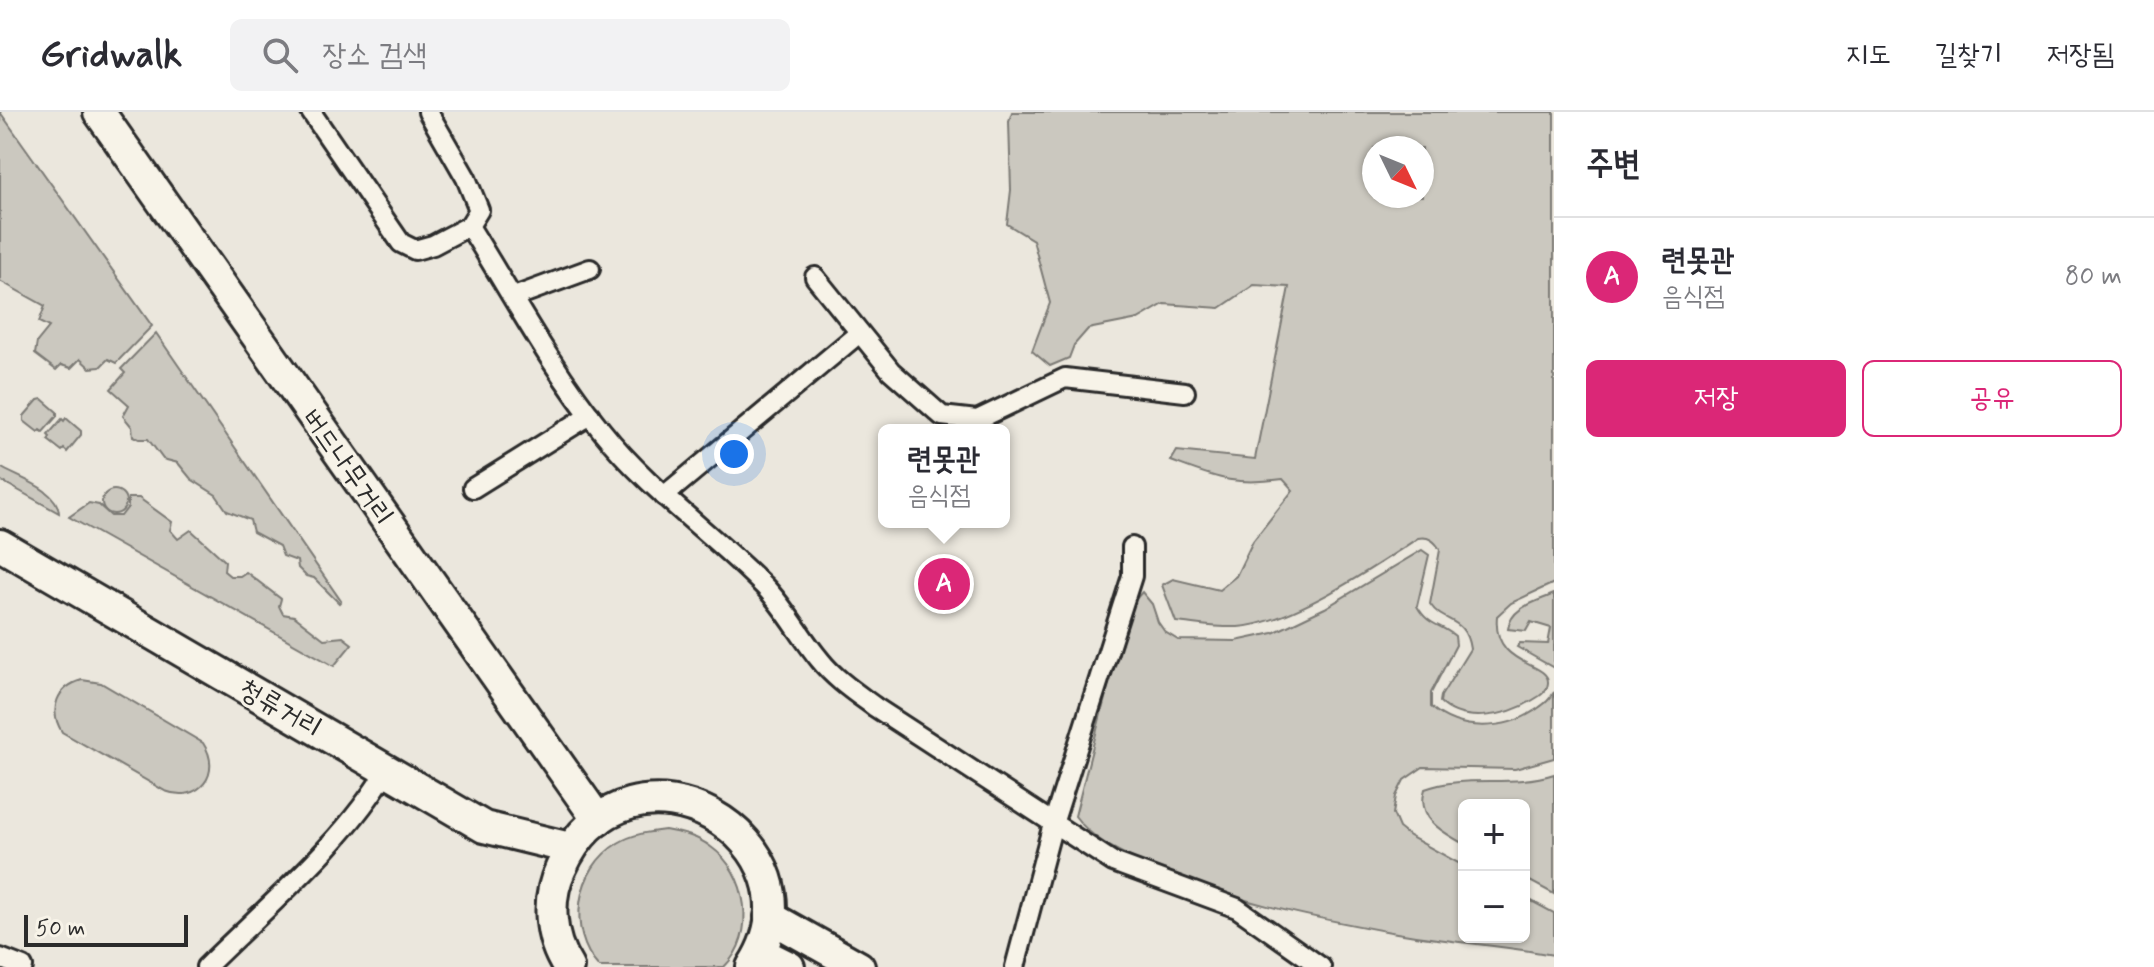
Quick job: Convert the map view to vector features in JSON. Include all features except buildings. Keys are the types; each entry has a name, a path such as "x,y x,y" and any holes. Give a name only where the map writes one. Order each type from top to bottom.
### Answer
{"main road":[{"name":"버드나무거리","path":"99,112 598,820"},
{"name":"청류거리","path":"0,545 484,827 570,848"},
{"path":"568,967 559,953 551,918 554,881 570,848 598,820 611,810 642,801 675,801 707,810 734,828 755,854 767,884 770,917 757,960 789,967"},
{"path":"770,917 859,967"}],"street":[{"path":"311,112 401,243 415,250 433,245 469,226 479,210 466,178 428,112"},
{"path":"469,226 590,415 645,479 751,573 782,605 820,661 843,682 875,707 1113,862 1237,908 1321,967"},
{"path":"514,297 590,269"},
{"path":"815,277 891,371 942,416 977,420 1065,378 1185,392"},
{"path":"664,496 858,334"},
{"path":"473,488 590,415"},
{"path":"1015,967 1053,824 1132,576 1132,547"},
{"path":"206,967 346,827 373,794 387,769"},
{"path":"0,958 23,967"}],"shaded area":[{"path":"0,112 152,326 116,363 108,359 100,367 90,368 80,359 71,368 61,365 56,370 35,354 37,342 49,327 39,322 45,306 0,281"},
{"path":"1012,112 1554,112 1554,583 1511,603 1497,616 1498,633 1503,645 1511,654 1546,676 1548,683 1543,693 1523,706 1486,716 1461,714 1440,702 1470,649 1459,625 1441,615 1430,604 1440,550 1434,542 1425,538 1418,538 1331,592 1283,616 1238,627 1176,622 1162,585 1173,579 1219,590 1236,576 1253,541 1293,490 1283,479 1238,481 1171,461 1177,451 1255,459 1289,287 1254,285 1220,308 1164,304 1138,319 1088,329 1074,345 1069,358 1050,366 1032,351 1050,303 1033,240 1007,224 1011,190 1009,121"},
{"path":"156,333 341,601 339,603 314,578 306,576 298,568 297,561 283,556 279,546 253,532 250,520 227,511 216,495 191,479 178,463 163,459 148,439 133,436 132,427 123,416 129,405 111,389 125,373 121,369"},
{"path":"42,399 57,412 57,416 43,432 38,432 24,421 24,416"},
{"path":"66,418 81,431 67,452 48,440 48,435"},
{"path":"0,467 45,491 52,497 59,513 0,480"},
{"path":"114,490 122,494 126,502 122,510 114,514 106,510 102,502 106,494"},
{"path":"128,498 139,498 172,522 170,530 178,539 191,530 225,561 224,571 230,576 240,576 246,572 281,599 279,606 283,614 294,616 324,639 343,637 352,644 334,666 69,517 89,503 99,505 111,516 121,516 128,507"},
{"path":"1422,550 1429,555 1417,606 1430,621 1455,636 1456,645 1431,693 1431,707 1455,721 1497,725 1525,716 1544,704 1554,692 1554,758 1515,769 1423,767 1404,780 1396,796 1393,814 1399,828 1458,863 1458,942 1391,932 1299,913 1208,889 1119,851 1090,833 1075,816 1128,608 1142,592 1152,604 1165,632 1178,640 1236,641 1273,633 1325,608"},
{"path":"1554,594 1554,668 1517,647 1520,643 1548,644 1551,628 1531,622 1526,631 1508,629 1519,610"},
{"path":"82,680 101,683 203,743 210,765 204,783 188,793 165,791 62,732 56,715 57,700 66,688"},
{"path":"1554,774 1554,894 1530,881 1530,799 1458,799 1458,840 1433,823 1424,808 1425,789 1440,785 1538,778"},
{"path":"665,830 706,843 733,872 744,904 744,922 735,954 724,967 599,967 582,936 579,919 585,884 604,854 618,843 635,835"},
{"path":"1530,900 1554,913 1554,955 1469,943 1530,943"}],"place":[{"name":"련못관","path":"944,584"}]}
